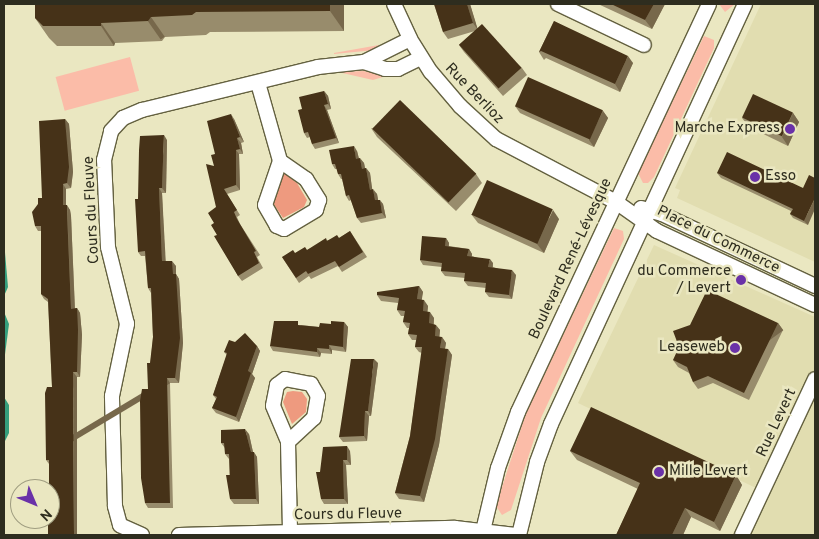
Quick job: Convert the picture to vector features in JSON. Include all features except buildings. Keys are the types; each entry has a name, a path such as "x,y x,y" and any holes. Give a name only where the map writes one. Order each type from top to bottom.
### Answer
{"street":[{"name":"Rue Berlioz","path":"394,4 421,58 460,106 496,139 616,202"},
{"path":"558,4 644,44"},
{"name":"Boulevard René-Lévesque","path":"482,533 512,427 709,4"},
{"path":"518,535 537,462 551,424 744,4"},
{"name":"Cours du Fleuve","path":"364,62 410,39"},
{"name":"Cours du Fleuve","path":"142,535 120,524 115,506 112,396 127,324 108,256 105,146 115,126 128,115 333,63 364,62 392,69 402,68 421,58"},
{"path":"258,83 280,161 265,205 277,226 284,229 316,210 319,202 306,179 280,161"},
{"name":"Place du Commerce","path":"616,202 815,286"},
{"name":"Place du Commerce","path":"647,216 815,305"},
{"name":"Rue Levert","path":"742,535 815,380"},
{"path":"288,442 290,532"},
{"name":"Cours du Fleuve","path":"179,535 290,532 482,533 518,535"}],"shaded area":[{"path":"719,4 735,4 725,12"},
{"path":"761,4 815,4 815,262 677,198 680,190 675,188"},
{"path":"704,36 714,40 714,48 654,177 648,183 643,183 638,173"},
{"path":"379,45 375,50 334,54 334,53"},
{"path":"130,57 139,91 65,111 56,77"},
{"path":"364,71 386,76 373,80 338,72"},
{"path":"284,173 297,183 307,200 304,207 283,218 273,203"},
{"path":"614,228 623,231 624,239 541,418 511,510 502,515 496,506 526,413"},
{"path":"4,241 8,287 4,296"},
{"path":"654,245 815,317 815,535 733,535 756,488 578,403"},
{"path":"4,312 9,324 4,362"},
{"path":"287,392 302,392 307,399 306,412 292,424 283,402"},
{"path":"4,397 9,405 9,433 4,443"}],"place":[{"name":"Marche Express","path":"790,129"},
{"name":"Esso","path":"755,177"},
{"name":"du Commerce / Levert","path":"741,280"},
{"name":"Leaseweb","path":"735,348"},
{"name":"Mille Levert","path":"659,472"}]}
